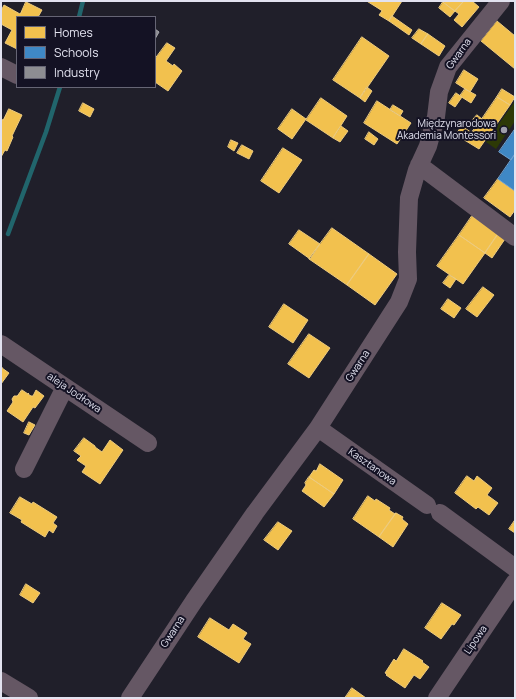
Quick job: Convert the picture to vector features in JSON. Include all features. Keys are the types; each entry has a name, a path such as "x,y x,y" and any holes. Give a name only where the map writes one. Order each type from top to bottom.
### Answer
{"street":[{"name":"Gwarna","path":"130,698 228,550 318,428 399,302 408,279 407,252 409,198 419,165 428,146 436,117 439,92 448,67 501,1"},
{"path":"1,67 16,74"},
{"path":"419,165 515,237"},
{"name":"aleja Jodłowa","path":"1,344 148,443"},
{"path":"24,469 65,387"},
{"name":"Kasztanowa","path":"318,428 515,568"},
{"name":"Lipowa","path":"437,698 515,582"},
{"path":"1,681 29,698"}],"green space":[{"path":"515,101 515,121 496,149 486,142"}],"building: Homes":[{"path":"367,1 402,1 389,21 379,15 382,11"},
{"path":"442,1 464,1 455,11"},
{"path":"464,1 472,1 479,7 462,27 454,20 459,14 455,11"},
{"path":"26,2 42,10 39,16 16,16 16,48 5,43 12,30 1,24 1,11 4,5 20,14"},
{"path":"443,2 455,11 450,17 439,8"},
{"path":"392,16 412,30 409,35 389,21"},
{"path":"497,21 515,36 515,69 481,41"},
{"path":"419,29 428,34 421,44 412,38"},
{"path":"428,34 445,46 439,56 421,44"},
{"path":"362,37 389,56 360,98 333,80"},
{"path":"167,43 175,48 166,61 173,66 174,64 182,71 168,91 156,83 156,58"},
{"path":"464,70 478,79 470,92 456,83"},
{"path":"367,87 372,91 365,102 360,98"},
{"path":"465,89 476,95 471,103 460,96"},
{"path":"502,89 515,97 510,105 497,97"},
{"path":"456,93 462,97 455,107 449,103"},
{"path":"497,97 510,105 494,128 482,119"},
{"path":"321,98 347,116 333,138 306,120"},
{"path":"377,101 411,123 397,144 364,123"},
{"path":"83,103 94,109 90,117 79,111"},
{"path":"393,105 403,111 400,116 390,110"},
{"path":"9,109 22,115 7,151 5,150 1,157 1,119 3,120"},
{"path":"292,109 306,119 292,139 278,129"},
{"path":"477,115 482,119 477,126 471,122"},
{"path":"482,119 494,128 486,139 473,131"},
{"path":"341,126 348,131 340,142 333,138"},
{"path":"462,126 472,133 466,141 456,135"},
{"path":"473,131 486,139 479,149 466,141"},
{"path":"369,132 378,139 374,145 365,139"},
{"path":"231,140 238,143 234,151 228,147"},
{"path":"242,145 253,151 249,159 237,153"},
{"path":"283,148 302,160 279,193 261,181"},
{"path":"498,179 515,191 515,210 510,217 484,198"},
{"path":"472,216 498,234 485,253 459,235"},
{"path":"332,228 369,254 347,285 309,259"},
{"path":"299,230 320,244 310,259 289,244"},
{"path":"498,234 505,239 492,258 485,253"},
{"path":"459,235 485,253 463,284 437,266"},
{"path":"369,254 397,274 375,305 347,285"},
{"path":"449,275 456,279 450,288 443,283"},
{"path":"483,287 494,295 477,317 466,309"},
{"path":"448,299 461,308 454,318 441,309"},
{"path":"284,304 308,320 293,343 269,327"},
{"path":"309,334 330,348 309,378 288,364"},
{"path":"1,366 9,373 1,384"},
{"path":"22,390 33,396 36,390 44,396 35,408 33,407 23,422 7,411 13,402 12,399 14,396 17,396"},
{"path":"29,422 35,425 29,435 24,433"},
{"path":"84,438 102,452 110,440 123,450 100,484 82,472 86,466 77,460 81,456 74,451"},
{"path":"320,464 343,480 334,494 309,477 314,470 316,471"},
{"path":"467,476 474,481 477,476 492,488 487,495 498,503 489,515 478,507 476,509 455,493"},
{"path":"309,477 334,494 324,507 302,491"},
{"path":"368,496 375,501 376,499 390,508 389,510 395,514 396,513 379,537 353,519"},
{"path":"20,497 32,504 33,502 57,517 53,523 57,526 53,533 49,530 45,537 21,522 22,520 10,513"},
{"path":"396,513 403,517 402,519 408,524 393,547 379,537"},
{"path":"515,520 515,533 509,529"},
{"path":"278,522 292,531 278,550 264,540"},
{"path":"26,584 40,593 33,603 20,595"},
{"path":"442,603 461,615 441,639 425,628"},
{"path":"210,618 229,630 233,624 247,633 243,639 251,644 239,663 198,637"},
{"path":"404,649 423,661 422,662 429,667 420,679 414,675 405,688 385,673 394,659 396,661"},
{"path":"352,688 366,698 345,698"}],"building: Schools":[{"path":"515,129 515,154 511,160 499,152"},
{"path":"515,154 515,191 498,179"}],"building: Industry":[{"path":"156,30 159,32 156,37"}],"waterway":[{"path":"79,16 83,1"},
{"path":"8,234 46,132 60,88"}],"place":[{"name":"Międzynarodowa Akademia Montessori","path":"504,130"}]}
